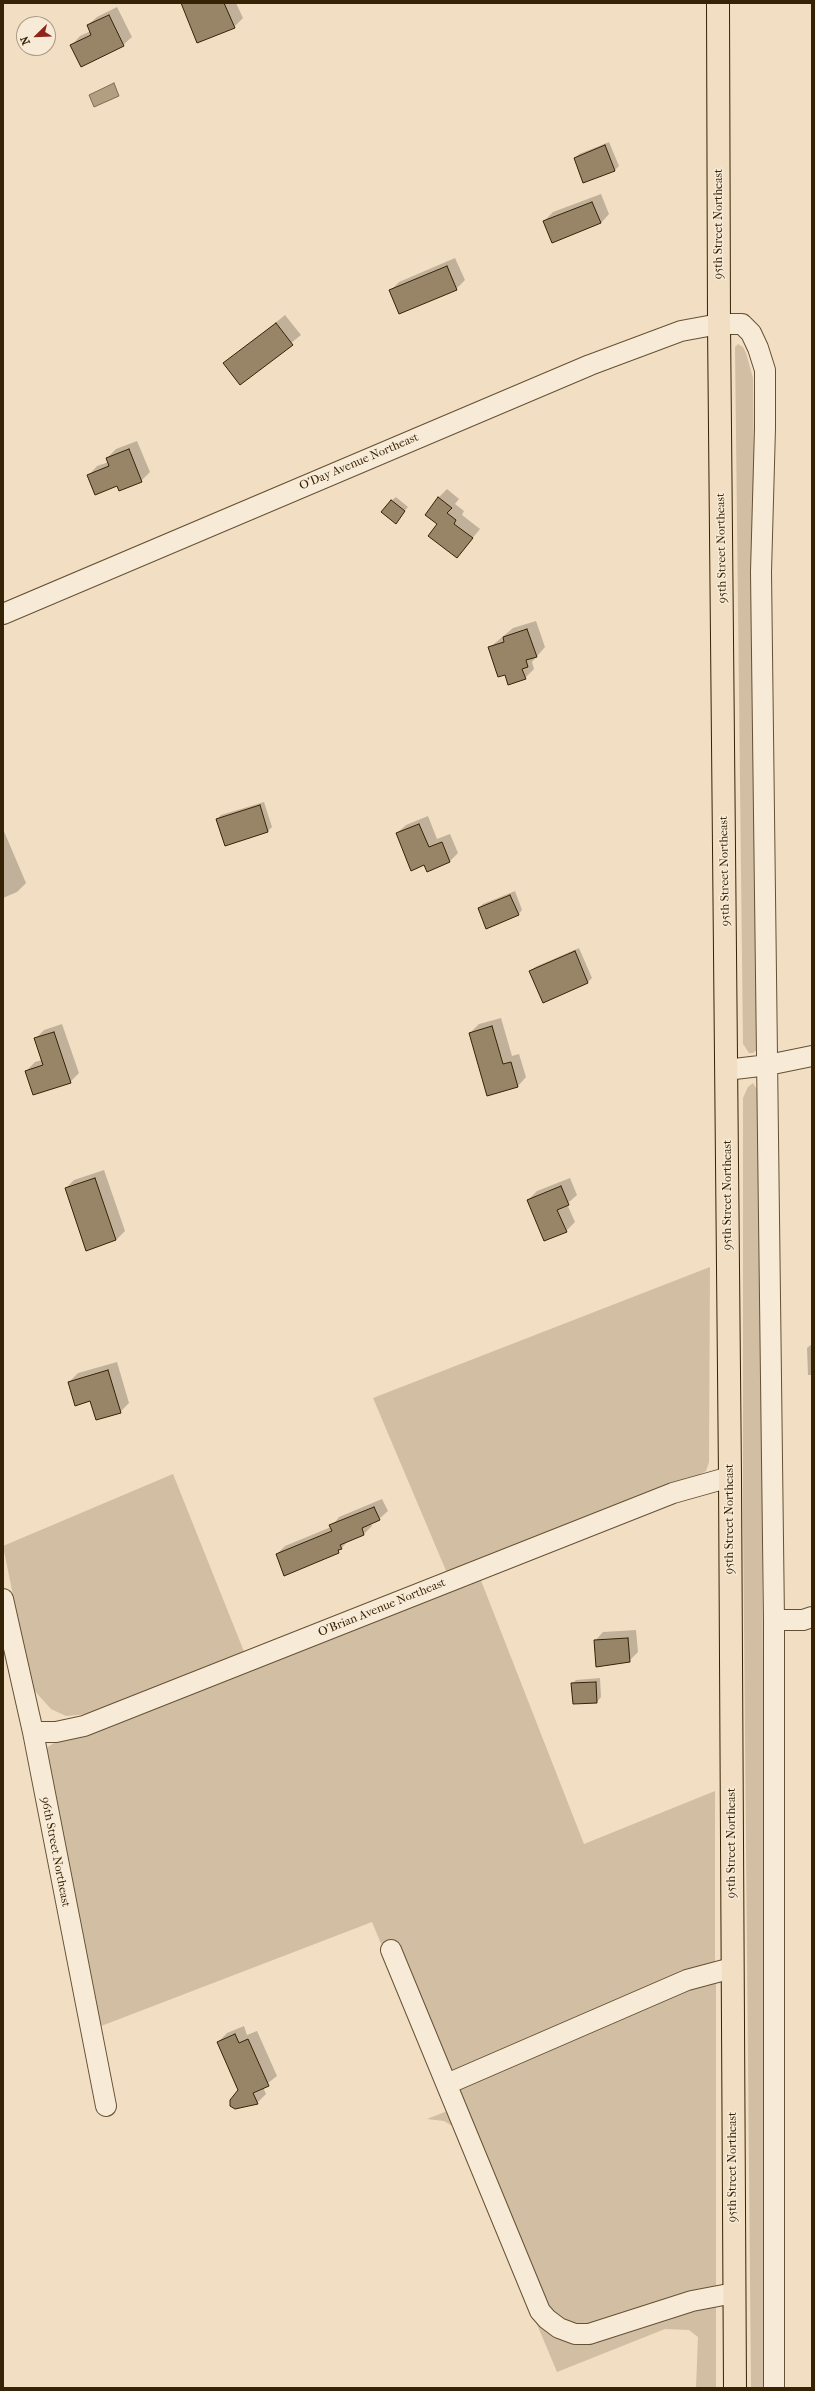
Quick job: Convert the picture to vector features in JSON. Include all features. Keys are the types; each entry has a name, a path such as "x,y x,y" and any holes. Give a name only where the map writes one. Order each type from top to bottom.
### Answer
{"main road":[{"name":"95th Street Northeast","path":"718,3 719,324 730,1477 735,2388"}],"street":[{"name":"O'Day Avenue Northeast","path":"3,614 590,365 681,331 719,324 742,324 751,334 765,370 761,572 774,1620 774,2388"},
{"path":"726,1070 768,1065 812,1056"},
{"name":"O'Brian Avenue Northeast","path":"34,1732 56,1732 84,1726 673,1493 730,1477"},
{"name":"96th Street Northeast","path":"3,1599 34,1732 106,2106"},
{"path":"774,1620 803,1620 812,1617"},
{"path":"391,1950 540,2311 547,2319 559,2328 575,2334 589,2334 692,2301 734,2293"},
{"path":"447,2084 687,1980 732,1968"}],"shaded area":[{"path":"114,83 119,96 94,107 89,95"},
{"path":"738,344 743,347 746,353 753,378 760,1047 753,1053 749,1053 743,1044 735,347"},
{"path":"753,1083 759,1093 760,1148 767,2388 751,2388 743,1516 743,1098 748,1087"},
{"path":"710,1267 709,1462 706,1471 697,1476 447,1573 373,1398"},
{"path":"173,1474 245,1654 89,1714 66,1716 51,1709 32,1688 3,1546"},
{"path":"480,1578 584,1844 715,1791 715,1962 711,1966 716,1985 716,2388 696,2388 698,2337 689,2330 665,2329 557,2372 454,2127 444,2121 427,2119 450,2110 372,1922 96,2028 43,1750 54,1743"}],"building":[{"path":"181,3 224,3 235,28 197,43"},
{"path":"109,15 124,46 81,67 70,45 91,35 87,25"},
{"path":"605,145 615,171 583,183 574,158"},
{"path":"592,202 601,223 552,243 543,221"},
{"path":"447,266 457,290 399,314 389,290"},
{"path":"276,323 293,345 240,385 223,363"},
{"path":"129,449 142,482 119,491 117,486 95,495 87,475 109,466 106,458"},
{"path":"438,497 452,508 447,513 456,520 454,524 473,538 457,558 428,536 437,524 425,515"},
{"path":"391,500 405,511 396,524 381,512"},
{"path":"527,629 537,657 526,660 528,667 522,669 526,679 508,685 505,675 498,677 488,647 504,642 503,637"},
{"path":"260,805 268,832 225,846 216,819"},
{"path":"419,824 429,847 442,842 450,862 427,872 424,865 411,871 396,833"},
{"path":"510,895 519,915 486,929 478,908"},
{"path":"575,951 588,983 543,1003 529,971"},
{"path":"492,1026 503,1064 511,1062 518,1087 487,1096 469,1033"},
{"path":"54,1032 71,1083 33,1095 25,1071 43,1065 34,1038"},
{"path":"95,1178 116,1240 86,1251 65,1188"},
{"path":"561,1186 569,1205 557,1210 567,1232 544,1241 527,1200"},
{"path":"108,1370 121,1413 96,1420 90,1401 75,1406 68,1382"},
{"path":"374,1507 380,1520 362,1528 364,1535 340,1545 342,1549 338,1550 339,1553 284,1576 276,1554 332,1531 329,1525"},
{"path":"628,1638 630,1662 596,1667 594,1640"},
{"path":"596,1682 597,1703 573,1704 571,1683"},
{"path":"235,2034 239,2043 248,2039 269,2086 253,2093 258,2104 235,2109 230,2106 230,2100 238,2090 217,2042"}]}
